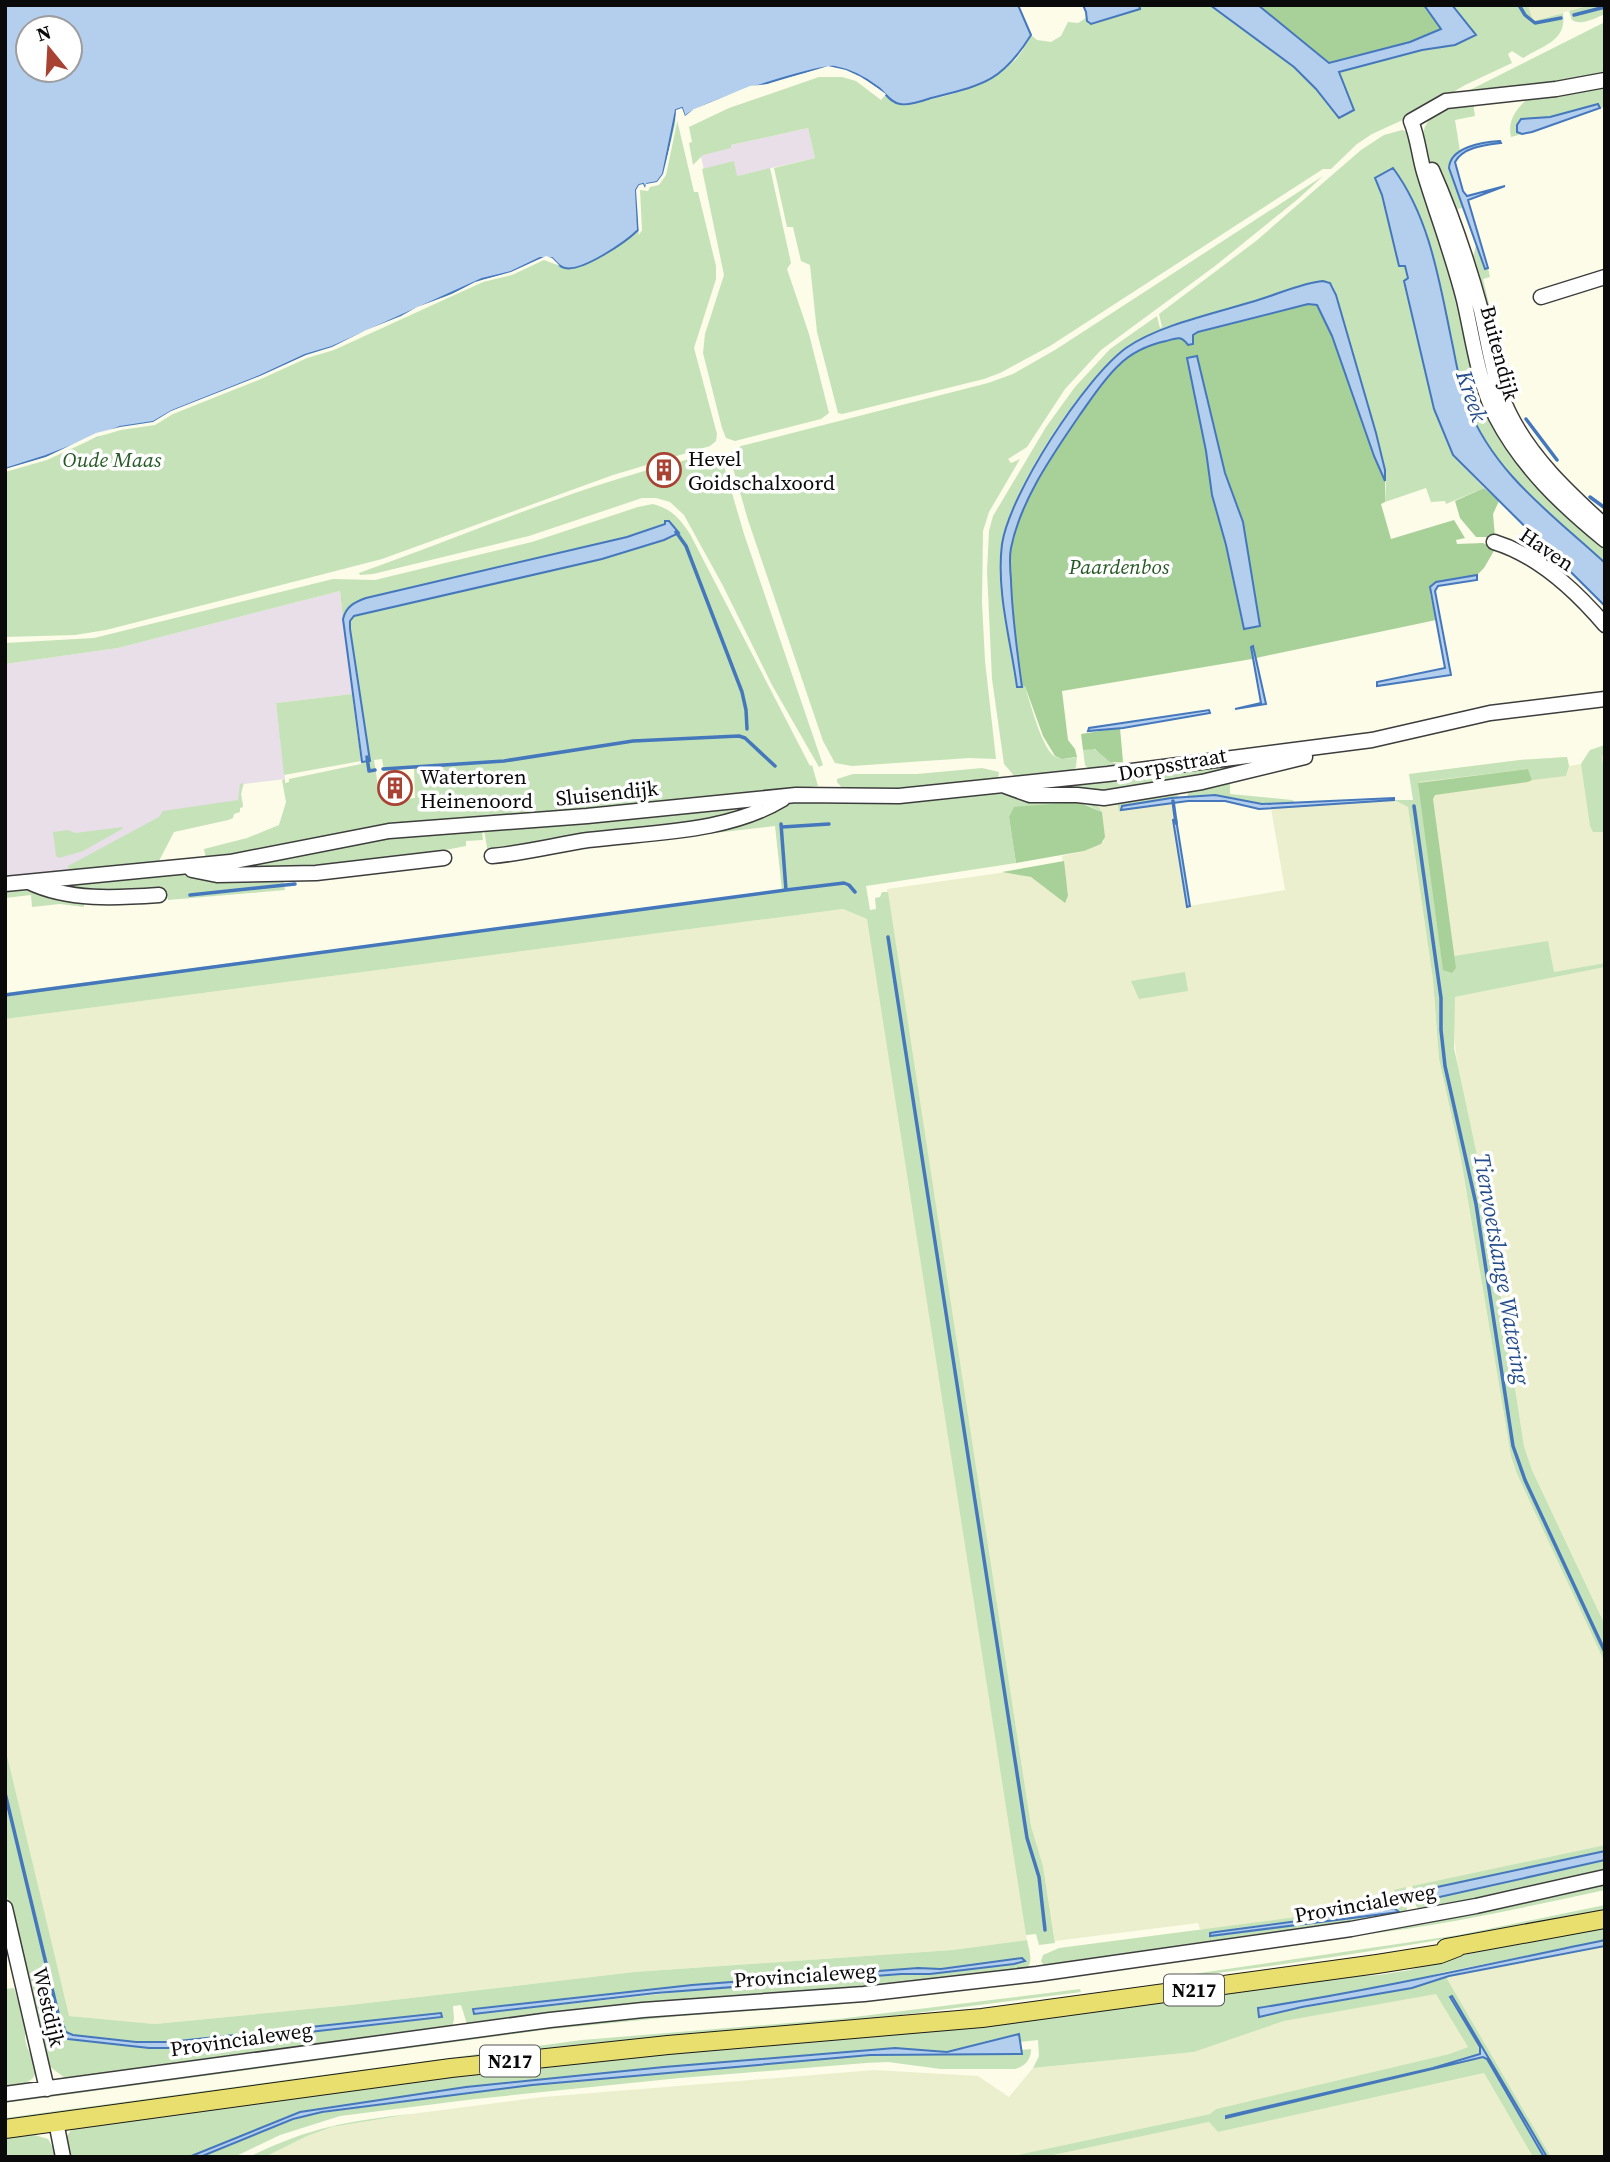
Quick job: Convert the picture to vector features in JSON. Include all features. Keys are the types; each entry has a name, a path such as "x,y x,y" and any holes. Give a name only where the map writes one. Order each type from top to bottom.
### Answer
{"main road":[{"name":"N217","path":"5,2129 451,2068 928,2021 983,2010 1429,1948 1458,1947 1605,1919"}],"street":[{"name":"Buitendijk","path":"1605,80 1563,88 1446,102 1411,121 1460,243 1509,414 1546,468 1605,526"},
{"name":"Buitendijk","path":"1418,141 1423,170 1452,257 1479,369 1493,411 1534,473 1560,501 1605,540"},
{"path":"1541,297 1605,277"},
{"name":"Haven","path":"1494,542 1532,560 1580,599 1605,625"},
{"name":"Dorpsstraat","path":"1082,777 1346,744 1503,711 1605,699"},
{"name":"Dorpsstraat","path":"1004,786 1030,795 1104,797 1219,778 1310,756 1346,744"},
{"name":"Sluisendijk","path":"5,884 246,860 375,833 787,796 888,797 1082,777"},
{"name":"Sluisendijk","path":"492,856 713,824 765,808 787,796"},
{"name":"Sluisendijk","path":"183,867 216,875 309,873 444,858"},
{"name":"Sluisendijk","path":"28,882 58,892 112,896 159,895"},
{"name":"Provincialeweg","path":"5,2094 550,2020 643,2010 875,1993 1063,1970 1371,1926 1605,1877"},
{"name":"Westdijk","path":"5,1908 8,1935 47,2089"},
{"path":"56,2122 63,2157"}],"shaded area":[{"path":"808,128 815,158 707,183 700,152"},
{"path":"340,591 352,694 276,703 285,779 244,784 241,794 243,805 228,820 172,832 155,862 5,876 5,664 118,648"}],"green space":[{"path":"1139,5 1210,5 1294,67 1339,118 1354,110 1338,73 1422,50 1455,45 1476,35 1452,5 1528,5 1533,21 1563,13 1563,22 1558,36 1546,45 1523,58 1512,51 1508,54 1512,63 1372,134 1357,144 1331,169 1323,169 1050,346 1000,373 838,413 817,332 810,265 801,261 793,227 787,227 774,168 815,158 808,128 731,145 731,148 703,155 693,165 689,127 729,108 819,77 842,77 856,81 881,100 886,94 900,104 946,96 978,85 1005,69 1018,56 1031,35 1037,40 1051,42 1061,36 1068,22 1078,23 1086,18 1089,24 1093,24 1140,9"},
{"path":"1258,5 1424,5 1442,28 1410,42 1329,63"},
{"path":"1528,5 1591,5 1532,21"},
{"path":"1591,5 1605,5 1605,14 1584,22 1572,20 1569,11"},
{"path":"1605,22 1605,77 1462,94"},
{"path":"1597,86 1605,87 1605,107 1600,108 1598,104 1550,117 1524,119 1517,125 1517,132 1522,134 1511,137 1512,119 1531,95 1594,90"},
{"path":"1473,103 1475,116 1455,120 1460,151 1451,158 1449,168 1468,218 1462,208 1457,209 1468,250 1423,146 1423,135 1425,126 1437,114"},
{"name":"Oude Maas","path":"674,107 694,192 698,192 716,266 716,279 694,348 717,434 716,441 710,446 613,475 382,559 106,630 75,635 5,637 5,377"},
{"path":"1402,130 1409,132 1480,379 1605,544 1605,563 1526,491 1508,472 1478,429 1461,386 1442,293 1424,229 1411,197 1393,168 1375,178 1400,266 1405,266 1408,278 1404,281 1434,409 1453,455 1484,488 1446,504 1445,501 1431,502 1426,488 1385,502 1386,480 1336,295 1333,286 1323,281 1173,325 1126,348 1108,363 1089,385 1050,438 1019,495 1002,544 1001,579 1017,687 1025,686 1036,723 1049,751 1060,758 1077,757 1076,767 1072,772 1017,779 1004,764 992,679 987,571 989,531 993,516 1046,427 1075,387 1110,349 1157,316 1160,328 1162,327 1159,314 1256,241 1361,150 1384,135"},
{"path":"734,161 737,176 770,168 791,263 787,269 809,334 829,413 821,419 735,441 726,438 722,428 703,353 705,334 724,275 702,169"},
{"path":"1323,176 1215,266 1101,350 1065,389 1027,447 1008,459 1011,463 1020,459 989,512 983,531 982,603 985,661 996,759 969,758 852,766 835,763 823,741 748,520 731,452 741,446 988,383 1013,374 1055,350"},
{"path":"1476,245 1484,269 1488,268 1490,277 1483,279 1499,346 1492,348 1471,266"},
{"name":"Paardenbos","path":"1309,304 1318,305 1385,481 1385,502 1381,504 1391,539 1454,520 1465,538 1456,540 1457,544 1483,543 1495,549 1477,575 1432,584 1430,593 1436,620 1256,658 1254,647 1252,659 1062,691 1068,740 1077,757 1062,759 1055,756 1043,736 1025,686 1022,687 1010,587 1010,554 1014,534 1038,480 1074,421 1110,373 1125,359 1144,348 1179,337 1189,345 1193,343 1194,334","holes":["1197,356 1225,473 1240,512 1259,626 1243,628 1226,545 1212,495 1187,358"]},
{"path":"719,454 722,459 744,534 823,765 819,767 772,685 684,515 670,502 642,498 529,536 373,574 359,573 623,477"},
{"path":"1484,488 1499,501 1493,514 1495,537 1476,537 1460,518 1455,501"},
{"path":"653,504 665,509 679,519 690,534 810,766 812,765 818,786 572,813 571,809 561,810 561,814 206,859 204,849 247,838 279,825 286,802 282,780 285,779 285,783 289,782 289,779 370,760 350,629 350,621 354,616 602,559 673,537 679,533 669,521 627,537 366,598 349,607 343,619 340,591 118,648 5,664 5,643 94,638 333,579 375,580 532,542","holes":["382,759 384,771 414,768 415,798 388,801 386,785 378,786 374,760"]},
{"path":"352,694 361,761 284,775 276,703"},
{"path":"1120,728 1123,762 1110,762 1095,749 1083,750 1081,734"},
{"path":"1605,745 1605,963 1446,992 1417,773 1567,757 1569,766 1581,764 1590,750"},
{"path":"1605,745 1602,758 1605,777 1605,832 1593,832 1581,764 1590,750"},
{"path":"1091,748 1101,752 1114,763 1123,762 1124,767 1089,769 1085,765 1083,750"},
{"path":"1298,755 1111,795 1029,789"},
{"path":"1567,757 1569,766 1566,776 1532,780 1528,769 1419,782 1456,967 1454,956 1548,941 1554,972 1605,963 1605,967 1455,997 1454,1048 1484,1188 1524,1446 1532,1470 1605,1625 1605,1663 1511,1456 1461,1159 1439,1059 1433,980 1408,807 1394,800 1413,800 1409,774"},
{"path":"982,768 999,772 998,779 900,791 843,789 837,782 837,779 853,774 917,774"},
{"path":"1528,769 1532,780 1528,782 1435,795 1433,799 1456,968 1452,973 1443,970 1418,783"},
{"path":"1230,780 1230,794 1295,802 1262,804 1215,795 1187,797 1188,793"},
{"path":"243,783 243,807 240,812 228,820 174,832 159,861 69,873 68,866 159,817 163,811 238,800 240,784"},
{"path":"1176,793 1179,797 1122,806 1119,811 1117,802"},
{"path":"1011,794 1096,803 1102,812 1085,804 1009,817 1016,863 866,886 870,910 876,909 875,898 880,897 882,892 888,892 1031,1826 1043,1866 1055,1943 1039,1945 1036,1934 1026,1935 867,919 843,909 5,1019 5,993 782,890 775,826 715,833 715,828 768,814 796,801"},
{"path":"1093,800 1171,802 1189,906 1285,890 1271,808 1394,800 1408,807 1433,980 1439,1059 1461,1159 1511,1456 1605,1663 1605,1845 1395,1890 1397,1904 1213,1929 1200,1929 1198,1923 1055,1941 1043,1866 1031,1826 887,889 1007,872 1031,877 1065,902 1068,896 1062,856 1084,851 1104,841 1102,812"},
{"path":"768,802 731,816 488,853 484,830"},
{"path":"1078,802 1102,812 1105,837 1101,844 1084,851 1016,863 1009,817 1014,807"},
{"path":"123,827 83,851 59,858 56,856 53,832 68,830 75,833"},
{"path":"482,830 483,840 466,841 466,846 417,859 224,873 245,865 373,839"},
{"path":"1064,861 1068,896 1065,903 1031,877 1002,872"},
{"path":"179,873 203,877 283,878 285,890 168,900 166,892 142,895 44,886"},
{"path":"25,888 83,897 84,907 60,904 32,907 31,895 5,898 5,890"},
{"path":"843,909 868,919 1027,1940 952,1950 634,1972 350,2005 155,2024 68,2016 5,1747 5,1019"},
{"path":"1605,967 1605,1625 1532,1470 1524,1446 1484,1188 1458,1070 1453,1029 1455,997"},
{"path":"1185,972 1188,991 1139,999 1131,981"},
{"path":"5,1747 69,2016 155,2024 350,2005 634,1972 952,1950 1027,1940 1030,1959 1026,1970 918,1984 467,2024 461,2005 453,2006 452,2027 65,2078 49,2066 42,2049 5,1887","holes":["1022,1958 1025,1961 1014,1964 930,1974 697,1990 475,2014 473,2010 692,1985 918,1968 941,1969","440,2013 441,2017 168,2048 68,2039 62,2033 58,2022 62,2022 66,2032 73,2035 136,2042 169,2042"]},
{"path":"1605,1845 1605,1851 1428,1889 1424,1895 1427,1898 1435,1898 1605,1860 1605,1871 1421,1911 1416,1906 1412,1886"},
{"path":"1605,1885 1605,1890 1472,1918 1339,1937 1451,1918"},
{"path":"1406,1887 1407,1910 1403,1915 1045,1967 1041,1961 1043,1955 1059,1948 1396,1904 1394,1890","holes":["1353,1913 1320,1922 1211,1936 1210,1933"]},
{"path":"1605,1905 1605,1911 1502,1929 1348,1955 1193,1976 1459,1935"},
{"path":"1605,1927 1605,1940 1440,1973 1405,1984 1258,2009 1259,2016 1412,1988 1446,1977 1551,2157 1547,2157 1452,1996 1450,1998 1480,2047 1480,2054 1226,2118 1483,2057 1487,2059 1544,2157 1533,2157 1484,2073 1218,2132 1209,2122 1044,2157 1008,2157 1210,2114 1216,2109 1449,2054 1468,2047 1436,1994 1284,2021 1194,2052 1033,2068 1039,2056 1038,2040 1020,2042 1019,2034 947,2052 895,2048 466,2087 300,2112 189,2157 68,2157 66,2138 71,2130 80,2126 380,2084 652,2054 883,2035 1312,1979 1379,1975 1410,1970 1463,1955"},
{"path":"1605,1946 1605,2157 1551,2157 1446,1977"},
{"path":"14,1988 27,2030 27,2047 36,2072 32,2079 23,2084 5,2088 5,1989"},
{"path":"1080,1989 1081,1992 862,2020 633,2040 462,2059 5,2121 5,2118 582,2040 838,2019"},
{"path":"1437,1993 1468,2047 1449,2054 1216,2109 1210,2114 1008,2157 265,2157 332,2127 411,2114 543,2097 874,2070 978,2076 1009,2097 1033,2068 1194,2052 1284,2021"},
{"path":"877,1999 543,2030 5,2103 5,2099 544,2027"},
{"path":"1031,2049 1027,2062 1015,2069 941,2069 888,2062 866,2063 680,2078 340,2116 280,2135 234,2157 200,2157 306,2115 447,2096 532,2085 870,2055 1021,2054 1021,2050"},
{"path":"1484,2073 1533,2157 1044,2157 1209,2122 1218,2132"},
{"path":"411,2114 332,2127 265,2157 249,2157 309,2132 328,2127 367,2120"},
{"path":"31,2134 48,2139 58,2157 5,2157 5,2137"}],"water":[{"path":"5,5 1018,5 1031,35 1010,63 978,85 904,104 894,102 879,88 858,75 835,67 783,78 710,103 685,117 682,108 676,110 663,174 657,182 647,184 645,188 643,184 639,185 636,190 638,230 624,242 592,261 565,268 552,258 540,258 511,272 482,279 332,347 305,355 172,411 153,422 120,427 5,469"},
{"path":"1083,5 1139,5 1140,9 1091,24 1087,21"},
{"path":"1210,5 1258,5 1329,63 1410,42 1441,29 1424,5 1452,5 1476,35 1455,45 1422,50 1339,72 1354,110 1339,118 1294,67"},
{"path":"1598,104 1600,108 1532,132 1517,132 1521,119 1550,117"},
{"path":"1501,143 1469,150 1455,162 1463,191 1467,196 1505,186 1468,200 1488,268 1485,269 1449,168 1455,155 1461,150 1477,144"},
{"path":"1393,168 1417,209 1425,231 1461,383 1478,429 1508,472 1526,491 1605,563 1605,606 1453,455 1434,409 1404,281 1408,278 1405,266 1399,266 1382,195 1375,178"},
{"path":"1323,281 1330,283 1336,295 1376,433 1385,481 1332,336 1317,305 1308,304 1198,332 1193,335 1193,344 1188,345 1176,338 1135,353 1124,360 1093,396 1048,462 1022,512 1011,548 1010,564 1022,687 1017,687 1001,580 1002,544 1019,496 1070,410 1109,363 1140,340 1191,319"},
{"path":"1197,356 1225,473 1243,522 1260,626 1244,629 1212,495 1187,358"},
{"path":"665,521 669,521 679,533 602,559 354,616 350,621 350,629 370,761 362,762 343,619 352,605 366,598 627,537 665,524"},
{"path":"1477,575 1477,580 1438,586 1435,591 1451,675 1377,686 1377,682 1445,668 1430,587 1436,582"},
{"path":"1253,646 1266,704 1235,709 1261,703 1251,647"},
{"path":"1209,710 1210,713 1123,728 1088,731 1089,728"},
{"path":"1215,795 1262,804 1394,800 1259,809 1225,801 1188,801 1121,810 1122,806 1171,798"},
{"path":"1176,819 1190,906 1187,907 1173,820"},
{"path":"1605,1851 1605,1860 1435,1898 1427,1898 1424,1894 1428,1889"},
{"path":"1394,1908 1399,1912 1210,1936 1210,1933 1216,1932"},
{"path":"1605,1940 1605,1946 1449,1976 1412,1988 1259,2017 1258,2008 1389,1985"},
{"path":"1022,1958 1025,1961 1014,1964 930,1974 656,1993 474,2014 473,2009 692,1985 918,1968 941,1969"},
{"path":"1452,1996 1547,2157 1544,2157 1487,2059 1483,2057 1226,2118 1480,2054 1480,2047 1450,1997"},
{"path":"441,2013 442,2017 168,2048 68,2039 62,2033 58,2022 62,2021 66,2032 73,2035 136,2042 169,2042"},
{"path":"1019,2034 1022,2054 870,2055 532,2085 322,2112 293,2119 200,2157 189,2157 300,2112 466,2087 895,2048 947,2052"}],"pier":[{"path":"828,66 861,77 886,94 884,97 852,76 828,70 770,88 751,90 696,112 686,120 682,119 679,113 666,175 659,185 650,187 648,191 640,190 642,230 639,235 636,190 639,185 643,184 645,188 646,184 657,182 663,174 676,110 682,108 685,116 694,109 750,86 769,84"},
{"path":"546,256 560,266 544,260 512,275 483,282 334,350 307,358 173,414 155,425 97,437 47,460 5,472 5,469 46,457 96,433 153,422 171,411 306,355 332,347 475,282 511,272"}],"waterway":[{"path":"1519,5 1525,15 1535,23 1561,18"},
{"path":"1574,15 1605,7"},
{"path":"1526,419 1557,460"},
{"path":"1590,497 1605,508"},
{"path":"676,532 686,546 742,692 747,729"},
{"path":"383,769 504,761 633,741 739,736 745,738 775,766"},
{"path":"367,757 369,771 375,770"},
{"name":"Tienvoetslange Watering","path":"1173,801 1176,823"},
{"name":"Tienvoetslange Watering","path":"1414,806 1441,998 1445,1066 1476,1204 1513,1446 1525,1480 1605,1652"},
{"path":"781,824 786,890 844,883 855,892"},
{"path":"782,827 829,824"},
{"path":"190,895 295,884"},
{"path":"5,995 786,890"},
{"path":"888,937 1027,1838 1039,1877 1045,1930"},
{"path":"5,1793 61,2026"}],"place":[{"name":"Hevel Goidschalxoord","path":"664,470"},
{"name":"Watertoren Heinenoord","path":"395,788"}],"water label":[{"name":"Kreek","path":"1472,396"}]}
